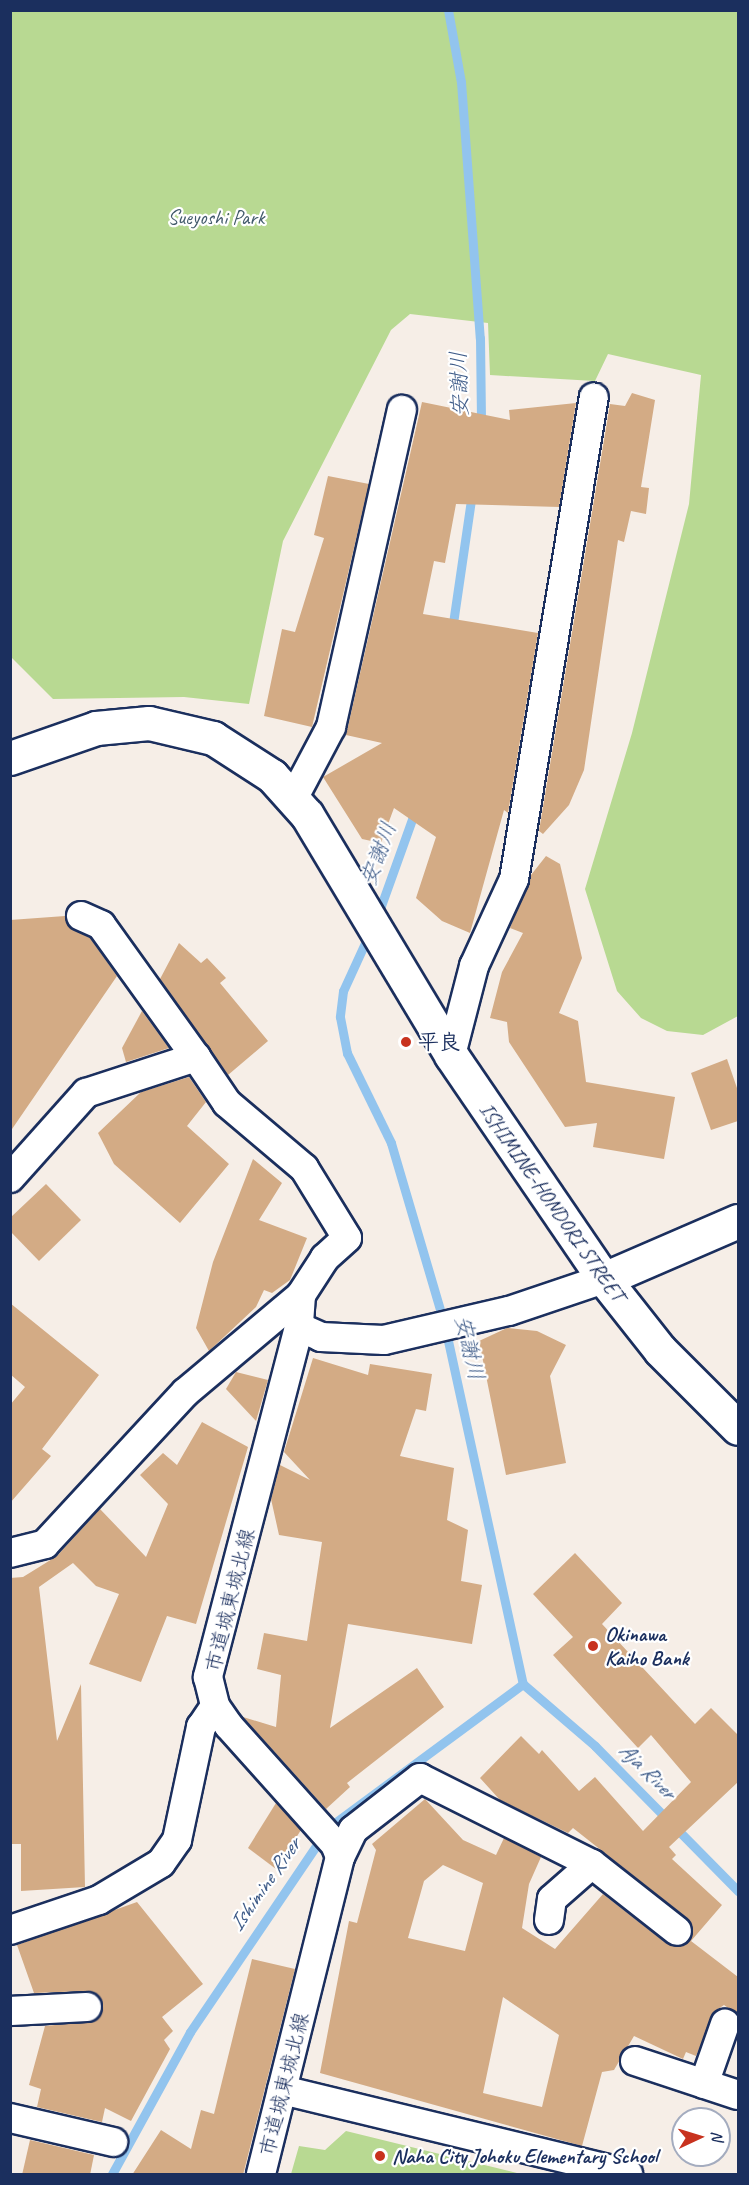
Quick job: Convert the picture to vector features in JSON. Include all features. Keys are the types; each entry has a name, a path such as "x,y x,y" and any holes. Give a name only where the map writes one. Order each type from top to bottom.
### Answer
{"main road":[{"path":"10,758 96,728 149,723 192,731 233,748 294,797"},
{"name":"ISHIMINE-HONDORI STREET","path":"294,797 451,1055 604,1279 660,1350 738,1428"},
{"path":"604,1279 738,1221"}],"street":[{"path":"451,1055 474,966 514,879 594,398"},
{"path":"294,797 331,727 402,411"},
{"path":"10,1553 45,1544 186,1392 301,1295 325,1258 347,1238 304,1168 227,1103 101,925 81,916"},
{"path":"10,1178 86,1093 196,1057"},
{"path":"299,1327 349,1341 417,1334 479,1319 604,1279"},
{"name":"市道城東城北線","path":"261,2175 338,1851 215,1706 208,1677 299,1327 301,1295"},
{"path":"10,1930 99,1900 161,1863 177,1840 201,1727 215,1706"},
{"path":"338,1851 353,1830 420,1778 592,1864 677,1931"},
{"path":"549,1920 552,1899 592,1864"},
{"path":"10,2011 87,2007"},
{"path":"704,2084 725,2024"},
{"path":"635,2061 738,2095"},
{"path":"282,2090 628,2175"},
{"path":"10,2118 113,2142"}],"green space":[{"name":"Sueyoshi Park","path":"11,10 738,11 738,1016 703,1035 667,1031 641,1018 617,991 585,889 632,733 689,504 701,375 608,354 595,381 490,375 488,323 410,314 391,330 283,541 249,704 184,697 53,699 11,657"},
{"name":"Naha City Johoku Elementary School","path":"346,2131 521,2174 291,2174 299,2146 325,2150"}],"building":[{"path":"632,393 655,400 641,487 649,488 646,514 631,511 624,542 618,540 584,770 569,805 543,834 539,831 610,404 625,406"},
{"path":"422,402 510,420 509,410 576,403 559,507 456,504 445,563 434,561 423,614 538,633 508,813 504,810 470,933 442,921 416,898 436,837 394,808 381,843 362,839 323,777 382,743 346,735"},
{"path":"328,476 369,484 312,727 264,716 282,629 295,632 324,538 314,535"},
{"path":"546,856 560,864 582,958 559,1013 578,1021 586,1082 675,1097 664,1159 593,1147 597,1123 565,1127 509,1042 507,1022 490,1018 502,972 523,933 510,928 531,875"},
{"path":"65,916 68,926 90,938 117,976 10,1132 10,920"},
{"path":"179,943 201,963 207,958 226,978 220,983 268,1041 228,1075 160,979"},
{"path":"142,1011 169,1048 126,1062 122,1048"},
{"path":"727,1059 738,1091 738,1121 711,1130 691,1073"},
{"path":"189,1077 206,1102 187,1126 229,1164 180,1223 114,1164 98,1133 141,1092"},
{"path":"253,1159 282,1183 259,1220 307,1238 290,1280 272,1293 264,1290 256,1307 209,1351 196,1328 213,1262"},
{"path":"46,1184 81,1220 39,1261 10,1231 10,1218"},
{"path":"10,1303 99,1375 42,1449 51,1456 10,1503 10,1405 25,1387 10,1374"},
{"path":"507,1328 537,1331 566,1345 550,1376 566,1463 506,1475 479,1341"},
{"path":"313,1358 368,1375 370,1364 432,1374 426,1411 416,1409 400,1456 454,1468 447,1520 468,1530 461,1581 482,1585 472,1644 348,1624 330,1728 417,1668 444,1707 347,1783 350,1787 326,1809 243,1717 276,1727 281,1675 257,1669 264,1633 307,1641 322,1542 279,1535 271,1499 280,1465 310,1480 284,1452"},
{"path":"236,1372 268,1380 256,1421 226,1389"},
{"path":"202,1422 248,1447 196,1624 167,1616 141,1682 89,1664 119,1594 96,1586 73,1563 39,1587 57,1741 81,1684 85,1887 21,1891 21,1844 10,1844 10,1578 23,1577 57,1556 100,1509 146,1557 168,1504 140,1475 163,1453 177,1465"},
{"path":"575,1553 622,1603 602,1624 695,1724 711,1708 738,1735 738,1782 669,1847 676,1855 672,1859 722,1905 691,1941 738,1977 738,2015 724,2005 715,2011 696,2056 686,2052 683,2059 634,2036 614,2070 602,2072 582,2146 320,2073 349,1921 357,1923 376,1850 372,1844 425,1799 463,1840 496,1855 504,1838 541,1857 529,1884 522,1928 555,1949 603,1894 667,1944 683,1946 690,1941 692,1925 687,1918 573,1828 568,1833 500,1800 480,1778 521,1736 539,1754 542,1750 579,1791 595,1777 643,1831 691,1782 651,1735 638,1748 553,1655 573,1637 533,1594","holes":["443,1865 483,1883 465,1951 408,1938 424,1881","503,1997 559,2035 542,2107 483,2093"]},
{"path":"276,1803 301,1830 276,1869 248,1848"},
{"path":"137,1902 203,1984 162,2017 173,2031 164,2040 170,2049 131,2121 105,2108 102,2122 37,2107 41,2089 29,2085 45,2026 95,2021 103,2006 87,1991 34,1993 17,1945"},
{"path":"252,1959 295,1969 243,2175 132,2175 161,2130 191,2149 201,2110 214,2114"},
{"path":"30,2140 94,2155 90,2175 22,2175"}],"waterway":[{"name":"安謝川","path":"448,10 461,82 480,338 481,425"},
{"name":"安謝川","path":"452,630 472,493"},
{"name":"安謝川","path":"377,917 415,811"},
{"name":"安謝川","path":"370,932 343,991 340,1017 347,1053 391,1143 445,1327 523,1684 595,1746 738,1891"},
{"name":"Ishimine River","path":"112,2174 190,2032 329,1827 523,1684"}],"place":[{"name":"平良","path":"406,1042"},
{"name":"Okinawa Kaiho Bank","path":"593,1646"},
{"name":"Naha City Johoku Elementary School","path":"380,2156"}],"water label":[{"name":"Aja River","path":"647,1771"}]}
